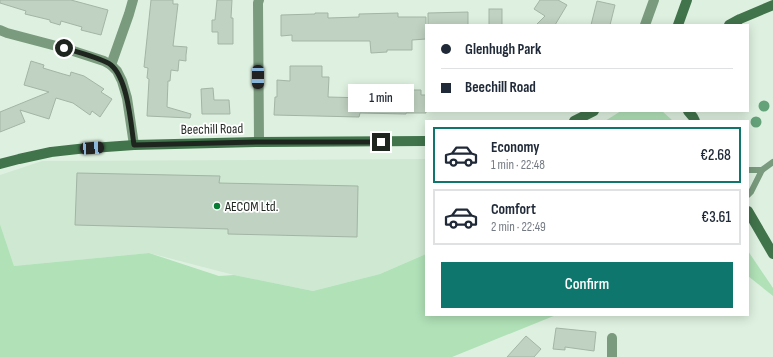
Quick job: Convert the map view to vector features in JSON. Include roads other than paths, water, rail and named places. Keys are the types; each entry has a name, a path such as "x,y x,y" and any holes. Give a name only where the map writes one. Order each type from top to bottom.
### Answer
{"street":[{"path":"111,65 133,0"},
{"path":"259,0 259,142"},
{"path":"645,24 654,0"},
{"path":"678,24 687,0"},
{"path":"731,24 773,5"},
{"path":"0,30 64,48 104,61 111,65 117,71 127,98 134,145"},
{"path":"576,120 592,112"},
{"name":"Beechill Road","path":"0,164 51,152 134,145 259,142 425,142"},
{"path":"749,213 773,254"},
{"path":"612,338 612,357"}],"lane":[{"path":"749,194 762,170 773,162"},
{"path":"749,170 762,170"}],"place":[{"name":"AECOM Ltd.","path":"217,206"}]}
